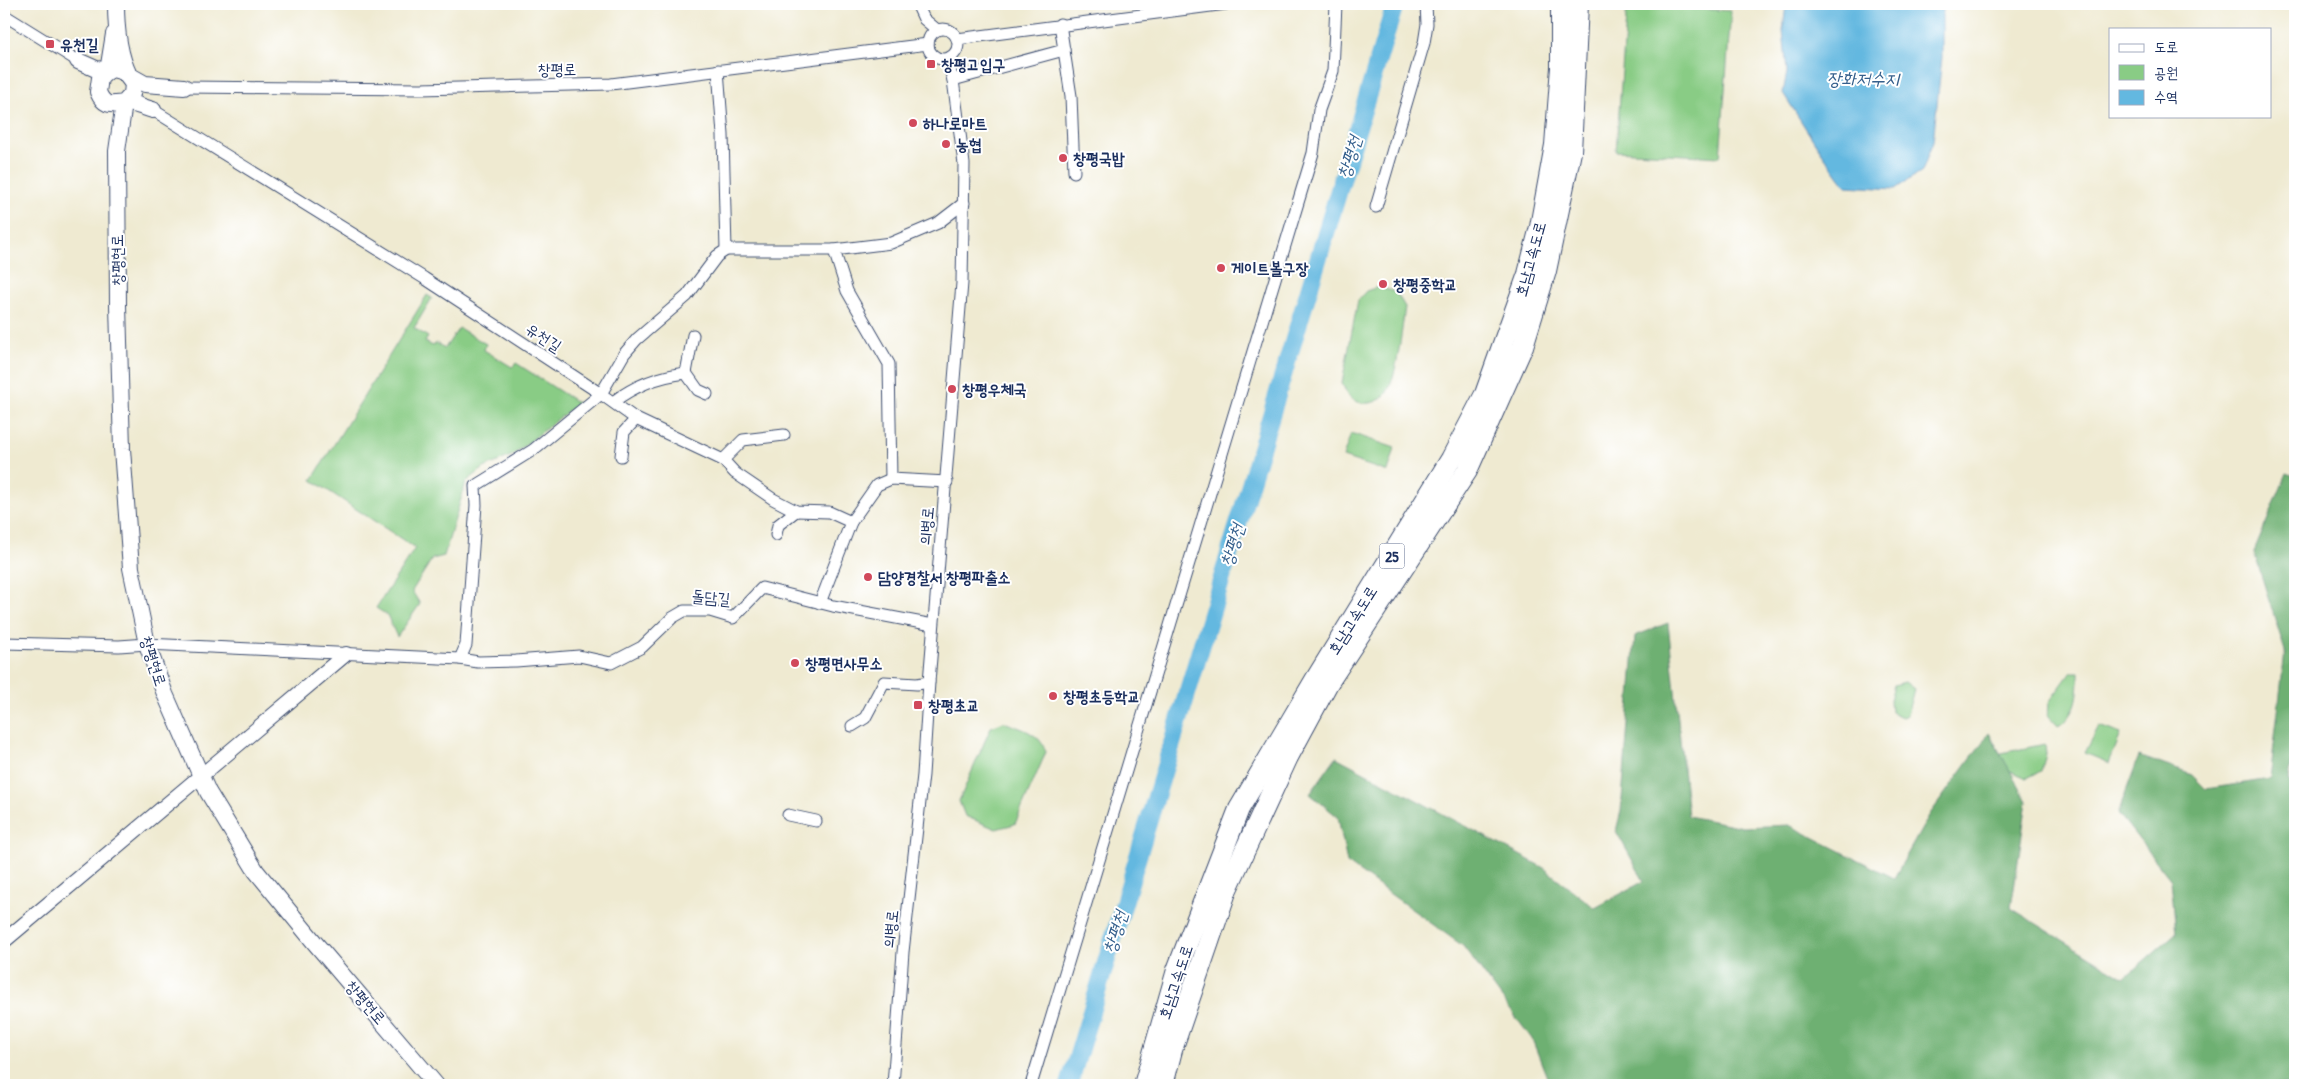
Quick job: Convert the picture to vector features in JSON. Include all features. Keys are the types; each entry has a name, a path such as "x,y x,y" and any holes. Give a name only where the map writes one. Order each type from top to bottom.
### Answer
{"highway":[{"name":"호남고속도로","path":"1144,1085 1177,970 1239,809 1315,680 1452,459 1485,394 1528,274 1540,227 1555,145 1561,67 1561,4"},
{"name":"호남고속도로","path":"1163,1085 1172,1050 1227,889 1288,757 1328,683 1467,471 1523,346 1546,271 1571,152 1578,4"}],"main road":[{"path":"97,88 100,78 108,71 116,24 116,4"},
{"path":"78,62 93,61 102,56 116,24"},
{"path":"116,24 124,64 133,84 117,146"},
{"path":"116,24 126,50 136,66 148,76 184,87"},
{"path":"78,62 96,69 119,70 146,84 184,87"},
{"path":"78,62 97,88 100,97 107,103 115,106 128,99 184,87"},
{"path":"128,99 153,110"},
{"path":"107,103 117,146"},
{"path":"117,146 132,119 139,114 153,110"},
{"name":"창평현로","path":"117,146 122,449 131,568 147,644 165,694 208,792 256,871 436,1085"}],"street":[{"path":"917,4 924,19 937,30"},
{"path":"957,39 1060,24 1226,4"},
{"path":"1030,1085 1158,657 1185,577 1313,153 1319,110 1333,71 1336,4"},
{"path":"1376,207 1424,43 1427,24 1426,4"},
{"path":"4,15 78,62"},
{"path":"1060,24 1070,96 1074,172"},
{"path":"948,29 957,39 957,50 947,59 940,59 932,55 928,44 930,36 937,30 948,29"},
{"name":"창평로","path":"184,87 421,89 611,84 928,44"},
{"path":"953,80 1064,50"},
{"name":"의병로","path":"893,1085 903,952 923,776 962,283 964,164 953,80 947,59"},
{"path":"718,70 723,135 726,250"},
{"name":"유천길","path":"153,110 424,278 602,394 636,419 723,460 743,479 796,512"},
{"path":"4,642 119,646 147,644 460,659 466,645 476,505 475,486 533,450 602,394 624,354 637,339 687,296 717,256 726,250 834,250 891,243 938,223 964,203"},
{"path":"834,250 847,291 889,364 891,479"},
{"path":"693,335 686,373 698,390 708,394"},
{"path":"613,402 625,392 656,379 686,373"},
{"path":"621,456 624,432 636,419"},
{"path":"723,460 743,440 784,435"},
{"path":"820,603 851,522 877,485 891,479 946,482"},
{"path":"776,535 778,526 796,512 829,512 851,522"},
{"name":"돌담길","path":"460,659 478,662 506,662 579,656 611,663 642,646 672,618 684,611 710,611 733,618 762,588 820,603 934,625"},
{"path":"4,941 346,654"},
{"path":"852,726 865,718 884,682 917,684 929,682"},
{"path":"788,815 816,821"}],"green space":[{"path":"1627,4 1731,11 1720,157 1616,151"},
{"path":"1378,287 1396,292 1405,307 1396,367 1389,389 1379,400 1371,403 1362,403 1349,396 1342,383 1358,300 1366,291"},
{"path":"427,295 432,298 414,328 428,337 425,342 433,346 436,343 445,348 459,328 486,344 484,350 512,367 516,363 578,403 513,455 484,468 466,482 444,556 432,559 412,591 420,604 397,637 387,615 376,608 415,548 312,480"},
{"path":"1351,433 1395,448 1388,472 1343,457"},
{"path":"2287,473 2295,476 2295,733 2289,781 2295,785 2295,1085 1550,1085 1532,1039 1463,946 1347,863 1338,817 1310,794 1336,757 1544,868 1595,908 1644,881 1616,831 1621,811 1635,636 1668,623 1688,816 1743,827 1789,825 1894,878 1930,814 1989,733 2027,801 2011,908 2124,978 2176,933 2171,880 2118,813 2139,756 2192,775 2206,789 2270,779 2285,651 2254,552"},
{"path":"2071,672 2079,672 2078,695 2070,716 2058,726 2048,715 2049,702"},
{"path":"1905,682 1914,689 1907,715 1902,717 1891,712 1890,700 1894,685"},
{"path":"1004,722 1035,736 1046,752 1015,824 996,829 965,816 959,801 991,727"},
{"path":"2099,726 2121,734 2109,763 2085,753"},
{"path":"2045,744 2046,755 2041,771 2027,778 2003,768 1997,754"}],"water":[{"name":"장화저수지","path":"1786,4 1942,4 1942,57 1933,142 1922,171 1895,189 1846,186 1817,146 1783,93 1787,72 1783,31"}],"waterway":[{"name":"창평천","path":"1069,1085 1393,11 1391,4"}],"place":[{"name":"유천길","path":"50,44"},
{"name":"창평고입구","path":"931,64"},
{"name":"하나로마트","path":"913,123"},
{"name":"농협","path":"946,144"},
{"name":"창평국밥","path":"1063,158"},
{"name":"게이트볼구장","path":"1221,268"},
{"name":"창평중학교","path":"1383,284"},
{"name":"창평우체국","path":"952,389"},
{"name":"담양경찰서 창평파출소","path":"868,577"},
{"name":"창평면사무소","path":"795,663"},
{"name":"창평초등학교","path":"1053,696"},
{"name":"창평초교","path":"918,705"}]}
